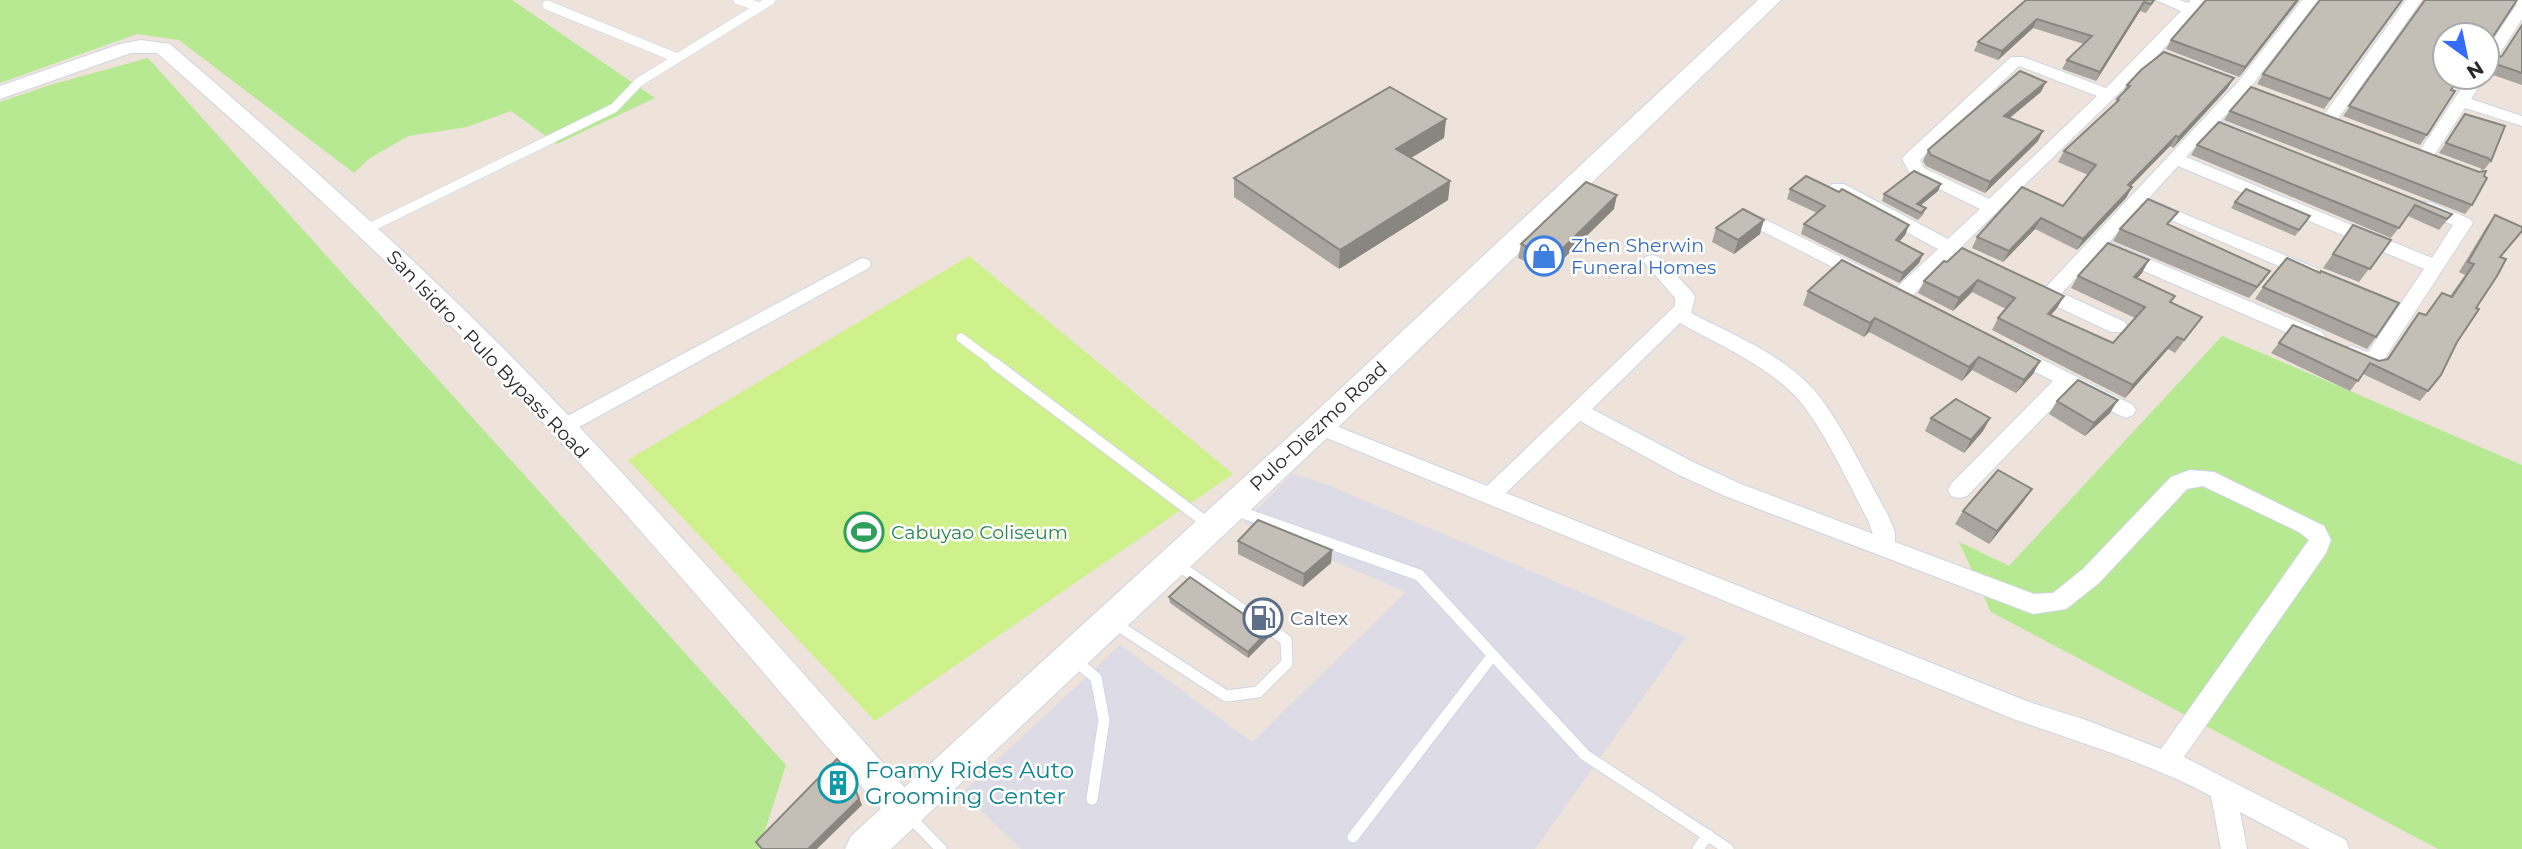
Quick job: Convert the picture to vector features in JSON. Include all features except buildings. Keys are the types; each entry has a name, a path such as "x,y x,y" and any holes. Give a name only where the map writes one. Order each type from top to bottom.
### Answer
{"main road":[{"name":"Pulo-Diezmo Road","path":"863,849 1319,427 1770,0"}],"street":[{"path":"1890,289 1950,248 2107,94 2158,54 2194,5 2164,0"},
{"path":"2049,295 2243,86 2310,0"},
{"path":"2329,119 2414,0"},
{"path":"2501,39 2522,7"},
{"name":"San Isidro - Pulo Bypass Road","path":"0,93 127,48 163,48 294,162 436,296 563,427 904,811"},
{"path":"1993,208 1917,171 1911,159 2017,60 2107,94"},
{"path":"2425,156 2468,91"},
{"path":"2461,101 2522,121"},
{"path":"2209,122 2260,142"},
{"path":"2175,159 2435,266"},
{"path":"1838,188 1975,260"},
{"path":"2096,243 2372,362 2398,309 2435,266 2464,223 2400,198"},
{"path":"2136,200 2328,279"},
{"path":"1760,223 1925,307"},
{"path":"1491,495 1678,314 1686,303 1685,298 1652,261"},
{"path":"563,427 862,264"},
{"path":"2025,283 2118,327"},
{"path":"1678,314 1770,365 1804,392 1817,409 1879,519 1884,532 1884,546"},
{"path":"1996,344 2126,410"},
{"path":"1959,491 2067,380"},
{"path":"1578,411 1687,469 1733,490 2034,604 2058,602 2091,576 2179,483 2190,478 2206,478 2316,532 2320,540 2318,547 2214,691 2167,762"},
{"path":"1319,427 2025,712 2083,730 2167,762 2336,849"},
{"path":"2223,789 2234,849"}],"lane":[{"path":"738,0 759,7"},
{"path":"365,230 614,108 639,82 771,0"},
{"path":"548,5 677,58"},
{"path":"961,338 1220,517 1419,575 1585,755 1728,849"},
{"path":"1110,620 1226,696 1258,692 1287,663 1286,640 1173,561"},
{"path":"1353,837 1493,655"},
{"path":"1070,656 1096,678 1104,720 1092,799"},
{"path":"904,811 941,849"},
{"path":"1698,849 1708,835"}],"shaded area":[{"path":"1292,474 1323,483 1686,637 1535,849 1021,849 962,793 1120,645 1252,742 1406,592 1244,523"}],"green space":[{"path":"0,0 512,0 655,98 557,144 511,111 467,127 408,136 370,158 354,173 179,40 137,34 0,83"},
{"path":"148,58 786,765 759,849 0,849 0,102"},
{"path":"969,256 1233,474 875,721 628,460"},
{"path":"2222,336 2522,465 2522,849 2438,849 1991,612 1959,542 2009,566"}],"place":[{"name":"Zhen Sherwin Funeral Homes","path":"1544,256"},
{"name":"Cabuyao Coliseum","path":"864,532"},
{"name":"Caltex","path":"1263,618"},
{"name":"Foamy Rides Auto Grooming Center","path":"838,783"}]}
